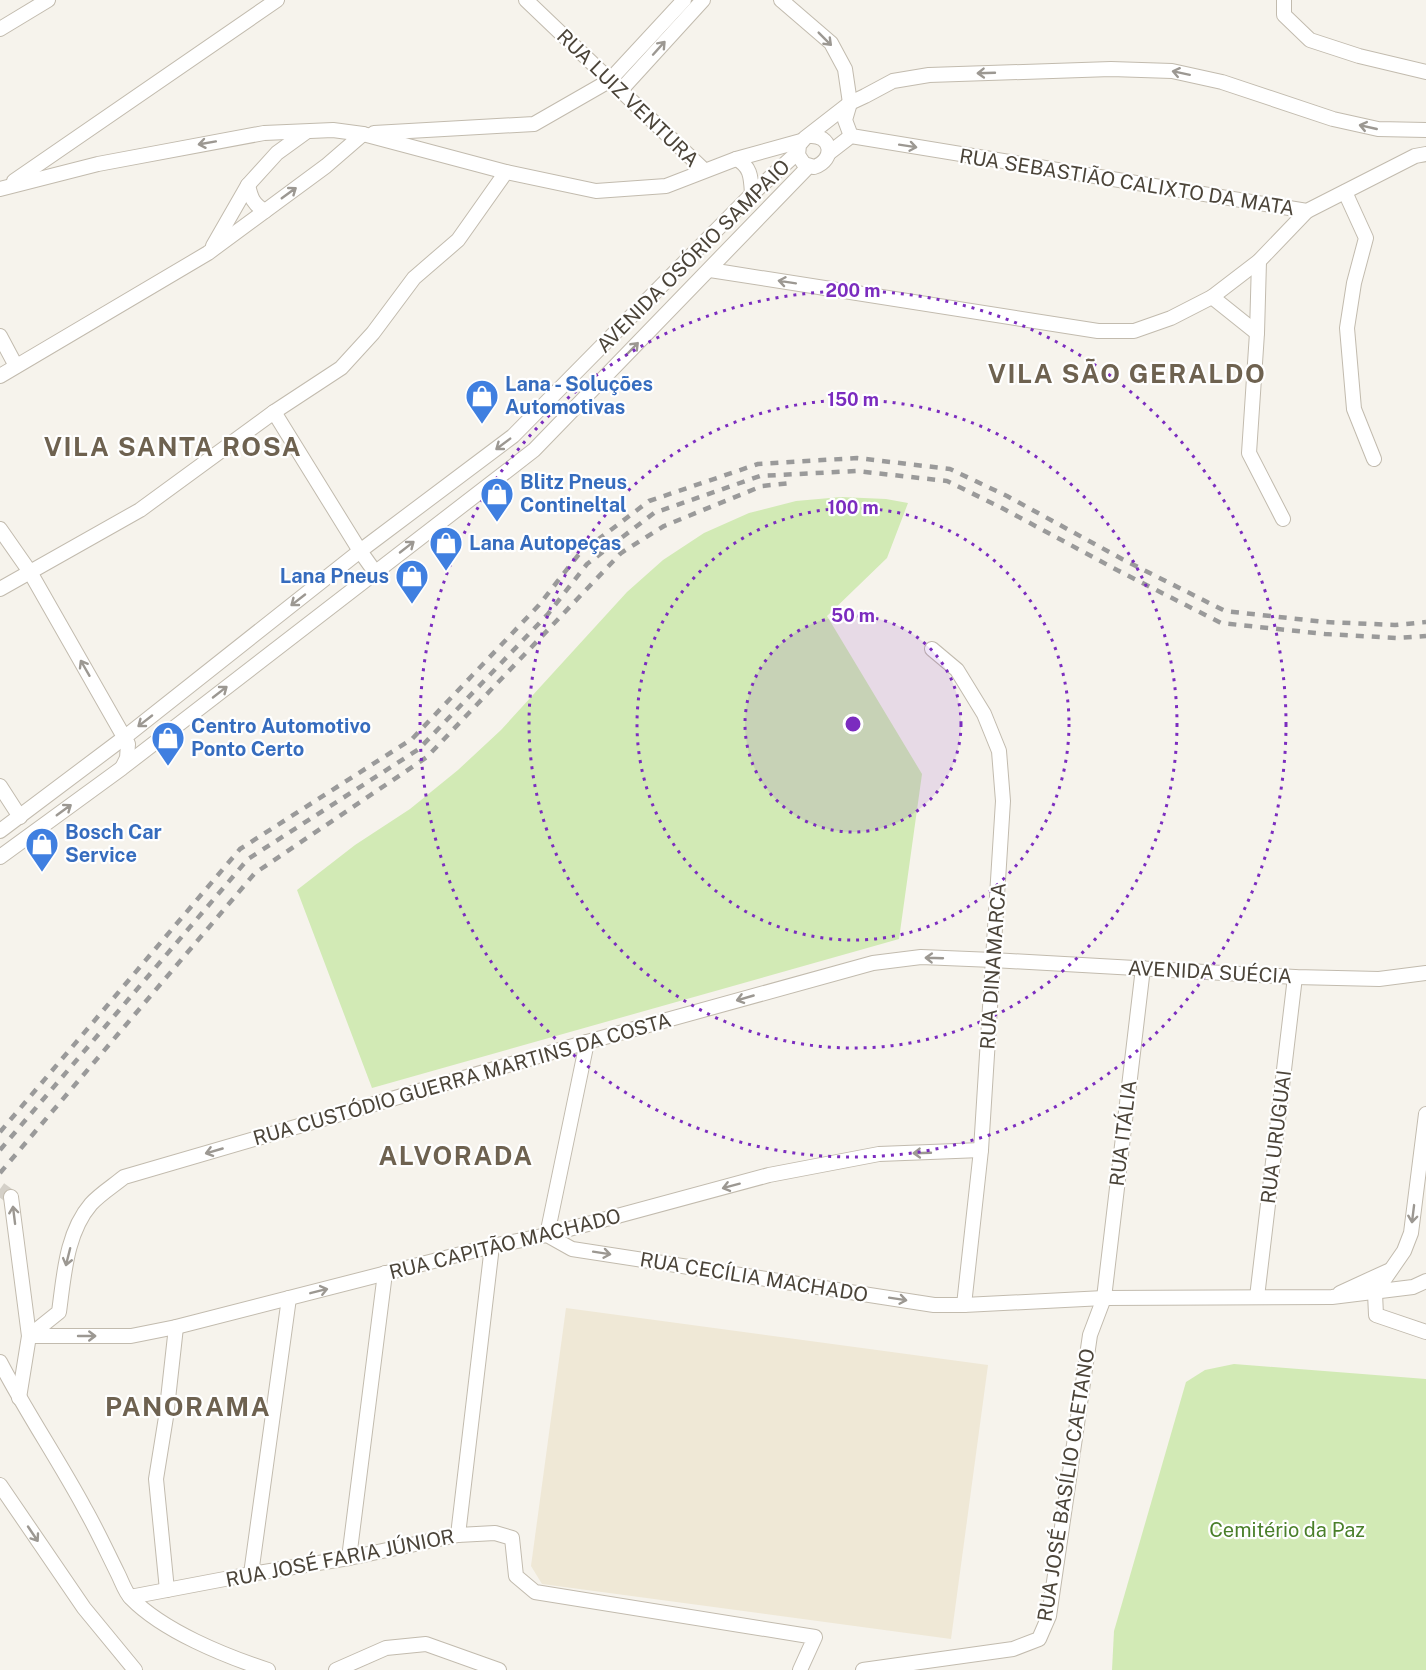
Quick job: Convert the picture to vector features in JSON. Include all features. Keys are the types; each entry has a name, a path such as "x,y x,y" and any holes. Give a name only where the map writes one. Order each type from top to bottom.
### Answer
{"street":[{"path":"0,29 48,0"},
{"path":"4,188 277,0"},
{"name":"RUA LUIZ VENTURA","path":"526,0 704,170"},
{"path":"0,376 208,253 341,155 363,134 534,124 609,81 684,0"},
{"path":"620,91 703,0"},
{"path":"782,0 831,43 844,69 850,103 845,120 851,136 829,153 819,165 809,166 800,160 801,145"},
{"path":"1284,0 1284,15 1310,40 1359,56 1426,72"},
{"name":"AVENIDA OSÓRIO SAMPAIO","path":"0,831 124,737 360,551 513,436 801,145 850,103 893,81 929,75 1111,69 1172,71 1222,82 1345,122 1378,129 1426,130"},
{"path":"4,188 98,164 264,133 333,130 363,134 506,172 596,191 666,186 736,159 801,145 814,135 824,139 829,153"},
{"path":"333,130 340,139 341,155"},
{"path":"208,253 248,185 277,153 306,132"},
{"path":"264,133 270,138 277,153"},
{"name":"RUA SEBASTIÃO CALIXTO DA MATA","path":"851,136 1307,211 1415,156 1426,154"},
{"path":"736,159 744,163 751,175 752,194"},
{"name":"AVENIDA OSÓRIO SAMPAIO","path":"0,857 122,768 534,450 809,166"},
{"path":"0,589 140,510 274,412 341,369 373,333 414,278 458,240 506,172"},
{"path":"248,185 251,199 255,205 265,211"},
{"path":"1345,192 1366,238 1354,283 1347,328 1354,409 1374,459"},
{"path":"710,270 1107,331 1134,331 1171,318 1212,297 1258,261 1307,211"},
{"path":"1258,261 1257,333 1249,453 1283,519"},
{"path":"1212,297 1257,333"},
{"path":"0,336 16,366"},
{"path":"274,412 375,572"},
{"path":"0,529 30,572 124,737 129,751 122,768"},
{"name":"RUA DINAMARCA","path":"932,649 957,670 984,714 999,751 1003,801 981,1150 964,1305"},
{"path":"0,786 20,817"},
{"name":"RUA CUSTÓDIO GUERRA MARTINS DA COSTA","path":"29,1336 59,1312 64,1271 76,1225 91,1204 124,1177 587,1042 873,963 921,957 993,960"},
{"name":"AVENIDA SUÉCIA","path":"993,960 1295,977 1379,979 1426,973"},
{"name":"RUA ITÁLIA","path":"1104,1298 1143,968"},
{"name":"RUA URUGUAI","path":"1257,1297 1295,977"},
{"path":"547,1235 587,1042"},
{"path":"1426,1114 1411,1233 1404,1251 1375,1293 1376,1315 1426,1332"},
{"name":"RUA CAPITÃO MACHADO","path":"29,1336 131,1336 176,1327 492,1246 547,1235 769,1175 879,1154 981,1150"},
{"path":"11,1197 29,1336 19,1398"},
{"name":"RUA CECÍLIA MACHADO","path":"547,1235 572,1249 934,1305 964,1305"},
{"path":"458,1535 492,1246"},
{"path":"1332,1297 1390,1270"},
{"path":"349,1558 385,1274"},
{"path":"964,1305 1104,1298 1332,1297 1413,1287 1426,1281"},
{"path":"251,1574 289,1298"},
{"name":"RUA JOSÉ BASÍLIO CAETANO","path":"863,1670 1013,1649 1038,1639 1049,1616 1090,1335 1104,1298"},
{"path":"166,1590 156,1479 166,1417 176,1327"},
{"path":"0,1362 86,1510 130,1597 184,1636 238,1660 268,1670"},
{"path":"0,1382 19,1398"},
{"path":"0,1485 84,1608 135,1670"},
{"name":"RUA JOSÉ FARIA JÚNIOR","path":"130,1597 349,1558 458,1535 495,1533 512,1538 516,1576 535,1592 815,1637 800,1670"},
{"path":"336,1670 386,1648 426,1644 498,1670"}],"shaded area":[{"path":"566,1308 988,1365 951,1639 542,1584 531,1566"}],"green space":[{"path":"841,497 886,499 908,503 887,558 827,616 922,774 899,939 372,1088 297,890 355,845 410,809 458,770 501,730 627,592 663,560 704,533 749,513 796,501"},
{"name":"Cemitério da Paz","path":"1234,1364 1426,1379 1426,1670 1112,1670 1114,1631 1186,1382 1205,1370"}],"tunnel":[{"path":"0,1189 11,1197"}],"railway":[{"path":"0,1132 240,849 412,739 539,605 579,554 649,501 758,464 857,458 950,469 1007,496 1122,559 1225,611 1325,622 1395,625 1426,622"},
{"path":"0,1150 248,859 419,749 548,614 587,564 654,513 760,476 856,471 947,481 1221,623 1325,634 1397,638 1426,636"},
{"path":"0,1173 255,873 427,757 621,553 664,526 762,486 791,483"}],"place":[{"name":"Lana - Soluções Automotivas","path":"482,425"},
{"name":"Blitz Pneus Contineltal","path":"497,523"},
{"name":"Lana Autopeças","path":"446,572"},
{"name":"Lana Pneus","path":"412,605"},
{"name":"Centro Automotivo Ponto Certo","path":"168,767"},
{"name":"Bosch Car Service","path":"42,873"}],"district":[{"name":"VILA SÃO GERALDO","path":"1127,373"},
{"name":"VILA SANTA ROSA","path":"173,446"},
{"name":"ALVORADA","path":"456,1155"},
{"name":"PANORAMA","path":"188,1406"}]}
